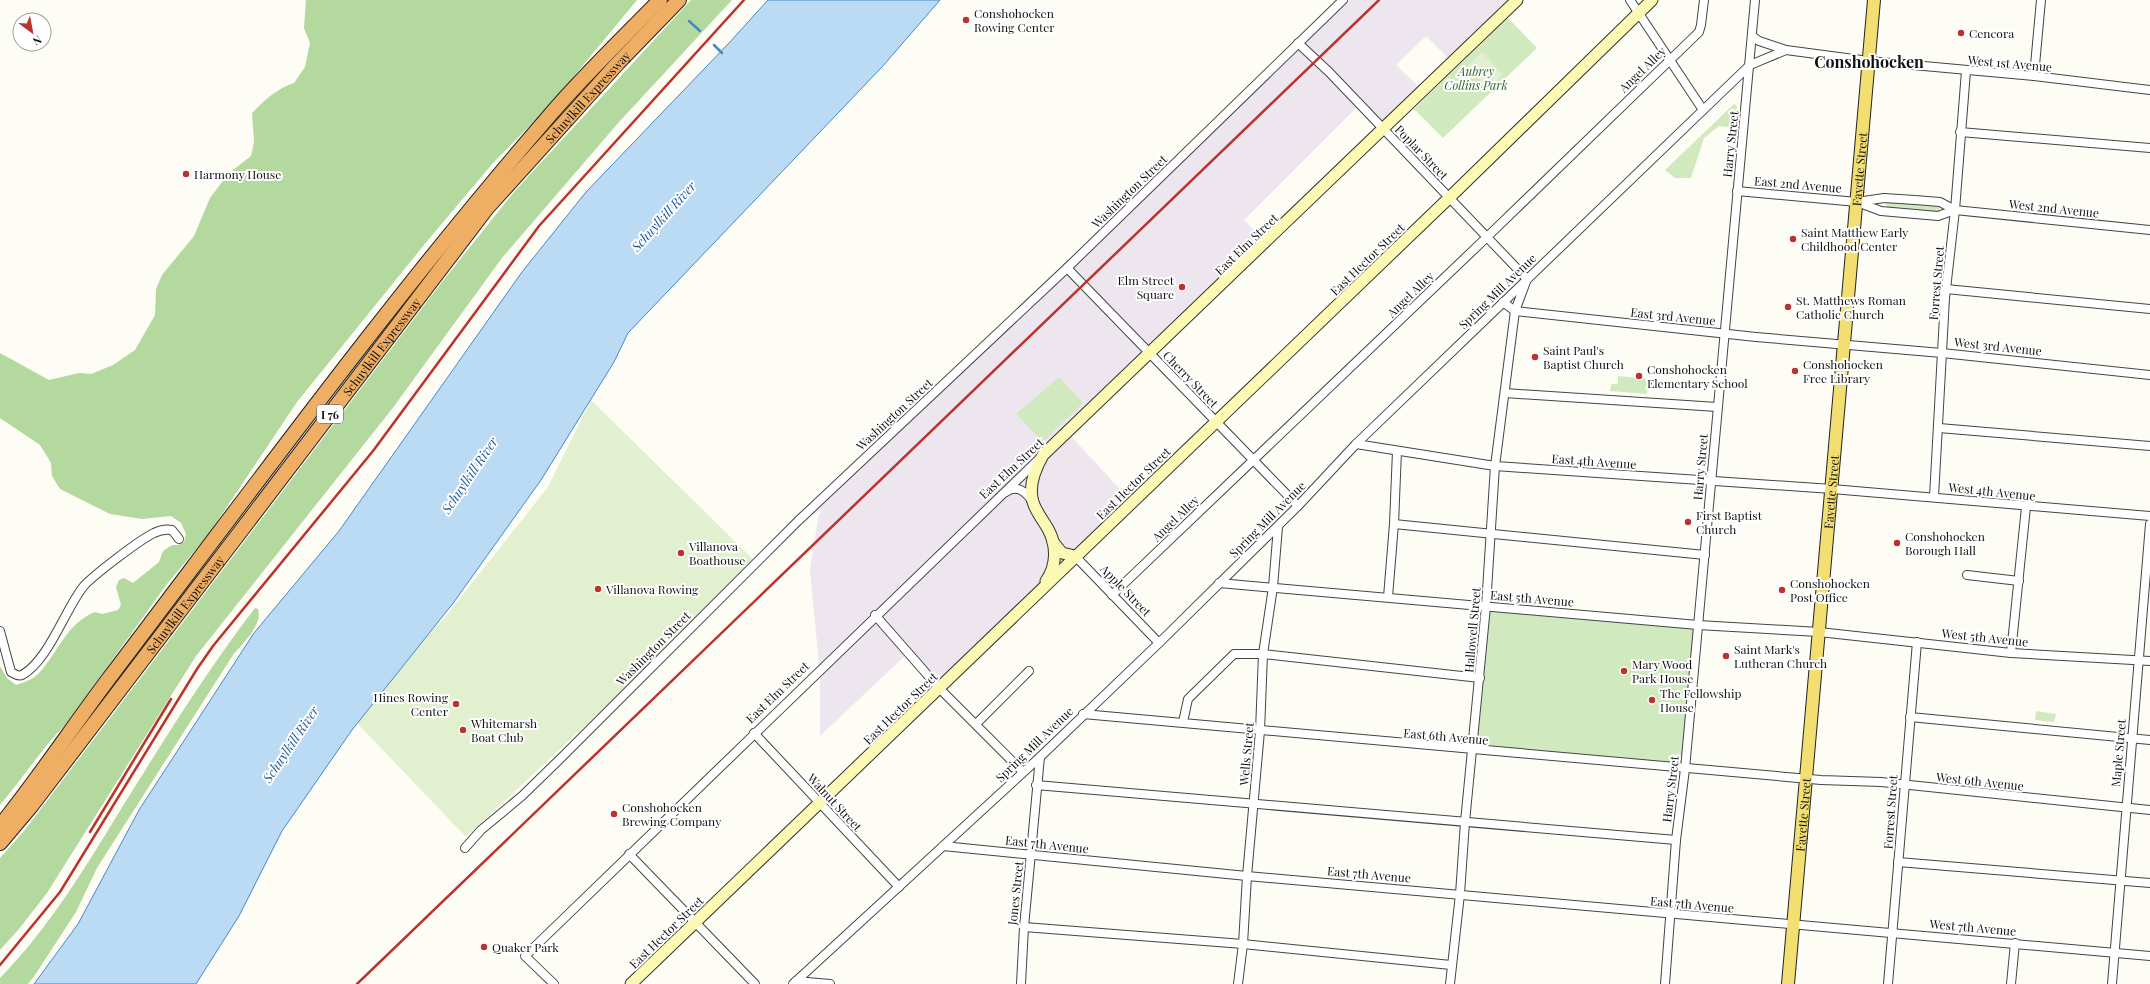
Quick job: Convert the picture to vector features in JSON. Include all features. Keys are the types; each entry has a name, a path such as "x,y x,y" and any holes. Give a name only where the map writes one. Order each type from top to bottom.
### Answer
{"highway":[{"name":"Schuylkill Expressway","path":"0,826 110,677 356,352 446,238 552,113 660,0"},
{"name":"Schuylkill Expressway","path":"0,843 32,805 487,208 618,63 679,0"}],"main road":[{"name":"East Elm Street","path":"1043,455 1150,354 1517,0"},
{"name":"East Hector Street","path":"631,984 1449,198 1652,0"},
{"name":"Fayette Street","path":"1788,984 1874,0"},
{"path":"1032,599 1048,578 1052,570 1054,555 1053,542 1047,527 1032,501 1034,473 1043,455"},
{"path":"1053,542 1062,553 1075,556"}],"street":[{"name":"Washington Street","path":"465,848 481,830 522,796 562,758 798,521 1067,268 1343,0"},
{"path":"1630,0 1703,110"},
{"name":"Angel Alley","path":"1112,595 1487,237 1669,59 1699,32 1704,0"},
{"name":"Harry Street","path":"1665,984 1676,840 1685,769 1755,0"},
{"path":"2034,76 2041,0"},
{"name":"West 1st Avenue","path":"1752,36 1760,42 1786,50 1868,61 2034,76 2150,90"},
{"name":"Poplar Street","path":"1298,43 1317,60 1384,129 1527,279"},
{"path":"1750,65 1786,50"},
{"name":"Spring Mill Avenue","path":"795,983 1040,757 1278,527 1356,444 1750,65"},
{"name":"Forrest Street","path":"1934,497 1946,289 1955,210 1966,71"},
{"path":"1960,132 2150,148"},
{"name":"East 2nd Avenue","path":"1737,191 1857,202"},
{"name":"West 2nd Avenue","path":"1857,202 1884,198 1921,200 1940,202 1955,210 2150,230"},
{"name":"West 2nd Avenue","path":"1857,202 1881,211 1938,216 1955,210"},
{"name":"Cherry Street","path":"1067,268 1298,506"},
{"name":"Hallowell Street","path":"1450,984 1480,678 1492,532 1495,466 1515,311 1527,279"},
{"path":"1946,289 2150,309"},
{"path":"1503,302 1515,311"},
{"name":"East 3rd Avenue","path":"1515,311 1844,346"},
{"name":"West 3rd Avenue","path":"1844,346 1942,353 2150,375"},
{"path":"1505,393 1717,407"},
{"path":"1939,428 2150,446"},
{"name":"East 4th Avenue","path":"1356,444 1495,466 1832,489"},
{"path":"1388,597 1394,524 1397,451"},
{"name":"East Elm Street","path":"554,984 525,956 754,732 1043,455"},
{"path":"1000,496 1015,488 1023,491 1032,501"},
{"name":"West 4th Avenue","path":"1832,489 1934,497 2026,507 2150,516"},
{"path":"2011,653 2026,507"},
{"path":"1394,524 1492,532 1705,555"},
{"name":"Maple Street","path":"2112,984 2116,953 2131,738 2138,660 2147,593 2150,524"},
{"name":"Wells Street","path":"1238,984 1244,944 1247,876 1260,731 1263,654 1273,587 1278,527"},
{"path":"0,630 11,672 17,676 22,675 42,656 84,587 96,576 153,533 172,530 179,539"},
{"name":"Apple Street","path":"1075,556 1158,643"},
{"path":"1967,575 2019,581"},
{"name":"East 5th Avenue","path":"1219,584 1273,587 1698,625 1819,632"},
{"path":"875,616 939,688 1023,772"},
{"name":"West 5th Avenue","path":"1819,632 2011,653 2150,661"},
{"name":"Forrest Street","path":"1888,984 1917,642"},
{"path":"1183,722 1188,699 1234,654 1263,654 1480,678"},
{"path":"976,724 1029,671"},
{"name":"East 6th Avenue","path":"1083,714 1807,779"},
{"path":"1910,716 2150,740"},
{"name":"Walnut Street","path":"754,732 899,887"},
{"name":"Jones Street","path":"1021,984 1024,927 1036,785 1040,757"},
{"name":"West 6th Avenue","path":"1807,779 1904,785 2150,810"},
{"path":"1036,785 1254,802 1676,840"},
{"name":"East 7th Avenue","path":"943,846 1247,876 1793,924"},
{"path":"629,854 694,923 755,984"},
{"path":"1898,862 2150,883"},
{"name":"West 7th Avenue","path":"1793,924 2150,956"},
{"path":"1024,927 1244,944 1451,965"},
{"path":"2011,984 2015,943"},
{"path":"795,983 830,984"}],"shaded area":[{"path":"1343,0 1517,0 1452,62 1426,36 1396,65 1423,91 1384,129 1358,106 1244,220 1266,242 1067,432 1132,502 939,688 908,653 820,736 820,676 810,569 818,518 821,511 798,521"}],"green space":[{"path":"306,0 637,0 551,104 493,163 428,240 297,402 208,535 167,584 66,724 0,805 0,666 7,678 16,685 35,677 70,630 78,623 95,612 102,614 118,610 121,605 116,587 119,580 124,578 133,583 159,562 163,551 172,545 178,545 184,542 186,534 181,523 171,516 142,519 110,514 60,489 52,476 51,463 40,445 0,418 0,353 49,380 79,373 91,374 113,365 135,350 155,315 156,289 162,275 194,236 210,198 228,174 251,156 254,142 252,113 266,99 288,85 294,83 305,67 310,43 304,28"},
{"path":"691,0 732,0 619,122 502,258 392,409 196,656 47,893 19,929 0,950 0,858 24,831 442,282 514,192"},
{"name":"Aubrey Collins Park","path":"1508,18 1537,48 1443,138 1414,109"},
{"path":"1482,52 1503,75 1488,89 1467,67"},
{"path":"1734,104 1737,106 1734,128 1719,126 1704,138 1691,178 1675,178 1665,170"},
{"path":"1887,200 1937,205 1940,210 1937,214 1886,210"},
{"path":"1618,376 1649,379 1647,394 1610,391 1611,384 1618,384"},
{"path":"1059,377 1083,403 1043,442 1016,414"},
{"name":"Villanova Rowing","path":"591,400 756,562 699,619 466,837 357,723 413,651 446,616 548,487"},
{"path":"1486,606 1698,625 1685,769 1473,750"},
{"path":"255,608 258,609 259,615 258,621 251,634 233,655 97,868 76,912 35,975 28,984 0,984 0,978 35,939 65,897 153,757 219,657"},
{"path":"2036,711 2056,714 2054,722 2035,720"}],"water":[{"name":"Schuylkill River","path":"768,0 940,0 882,67 628,333 614,362 541,480 454,602 352,730 282,831 239,916 196,984 34,984 78,924 139,810 254,633 339,531 522,272 586,192 729,43"}],"waterway":[{"path":"689,21 700,31"},
{"path":"714,45 722,53"}],"railway":[{"path":"0,965 60,892 197,669 213,646 373,451 539,226 744,0"},
{"path":"357,984 1379,0"},
{"path":"90,832 171,699"}],"place":[{"name":"Conshohocken Rowing Center","path":"966,20"},
{"name":"Cencora","path":"1961,33"},
{"name":"Harmony House","path":"186,174"},
{"name":"Saint Matthew Early Childhood Center","path":"1793,239"},
{"name":"Elm Street Square","path":"1182,287"},
{"name":"St. Matthews Roman Catholic Church","path":"1788,307"},
{"name":"Saint Paul's Baptist Church","path":"1535,357"},
{"name":"Conshohocken Free Library","path":"1795,371"},
{"name":"Conshohocken Elementary School","path":"1639,376"},
{"name":"First Baptist Church","path":"1688,522"},
{"name":"Conshohocken Borough Hall","path":"1897,543"},
{"name":"Villanova Boathouse","path":"681,553"},
{"name":"Villanova Rowing","path":"598,589"},
{"name":"Conshohocken Post Office","path":"1782,590"},
{"name":"Saint Mark's Lutheran Church","path":"1726,656"},
{"name":"Mary Wood Park House","path":"1624,671"},
{"name":"The Fellowship House","path":"1652,700"},
{"name":"Hines Rowing Center","path":"456,704"},
{"name":"Whitemarsh Boat Club","path":"463,730"},
{"name":"Conshohocken Brewing Company","path":"614,814"},
{"name":"Quaker Park","path":"484,947"}],"district":[{"name":"Conshohocken","path":"1869,61"}]}
